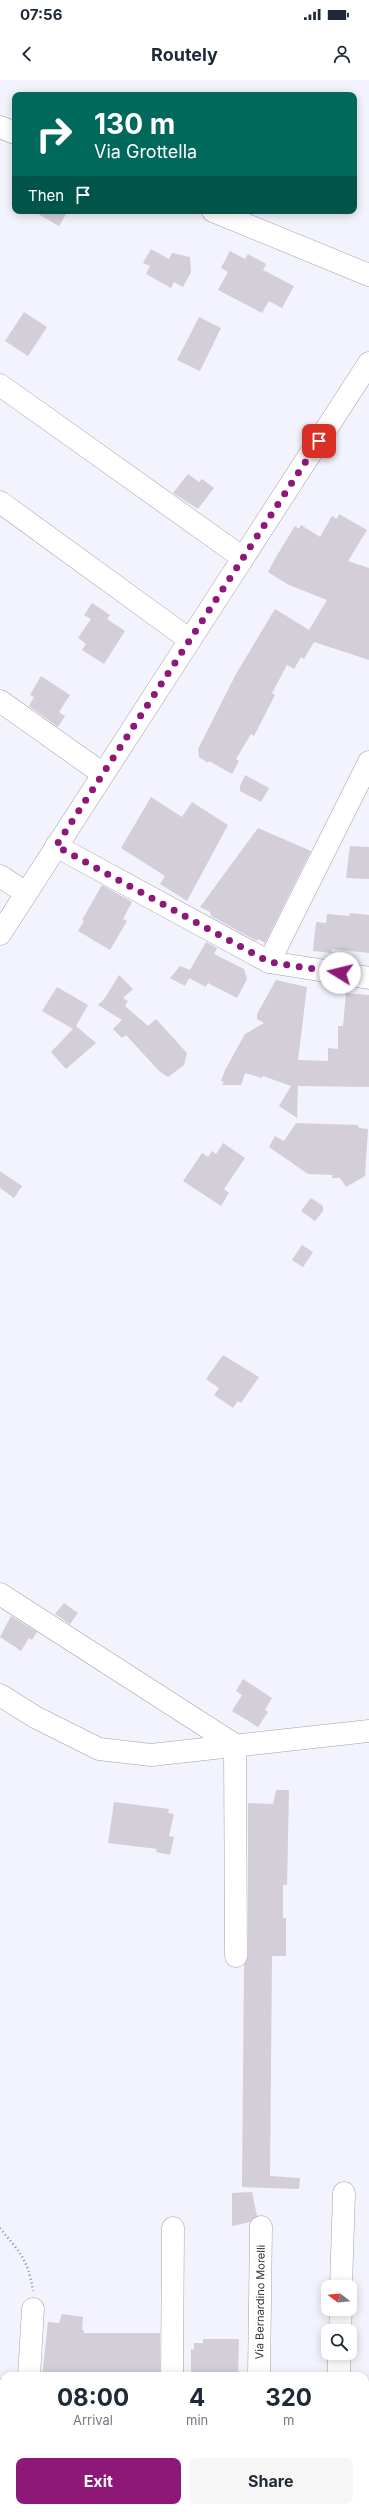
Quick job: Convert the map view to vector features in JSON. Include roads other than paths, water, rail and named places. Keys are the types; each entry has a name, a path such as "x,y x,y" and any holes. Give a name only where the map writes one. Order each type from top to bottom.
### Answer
{"street":[{"path":"0,127 12,132"},
{"path":"220,214 369,275"},
{"path":"0,934 369,363"},
{"path":"0,385 243,558"},
{"path":"0,502 190,640"},
{"path":"0,701 103,774"},
{"path":"269,962 361,797 369,762"},
{"path":"56,846 269,962 369,978"},
{"path":"0,876 26,894"},
{"path":"0,1594 235,1745"},
{"path":"0,1695 35,1717 99,1749 151,1755 369,1731"},
{"path":"235,1745 236,1956"},
{"path":"342,2280 344,2193"},
{"name":"Via Bernardino Morelli","path":"258,2372 262,2227"},
{"path":"172,2372 173,2228"},
{"path":"29,2372 33,2309"},
{"path":"339,2360 339,2372"}]}
